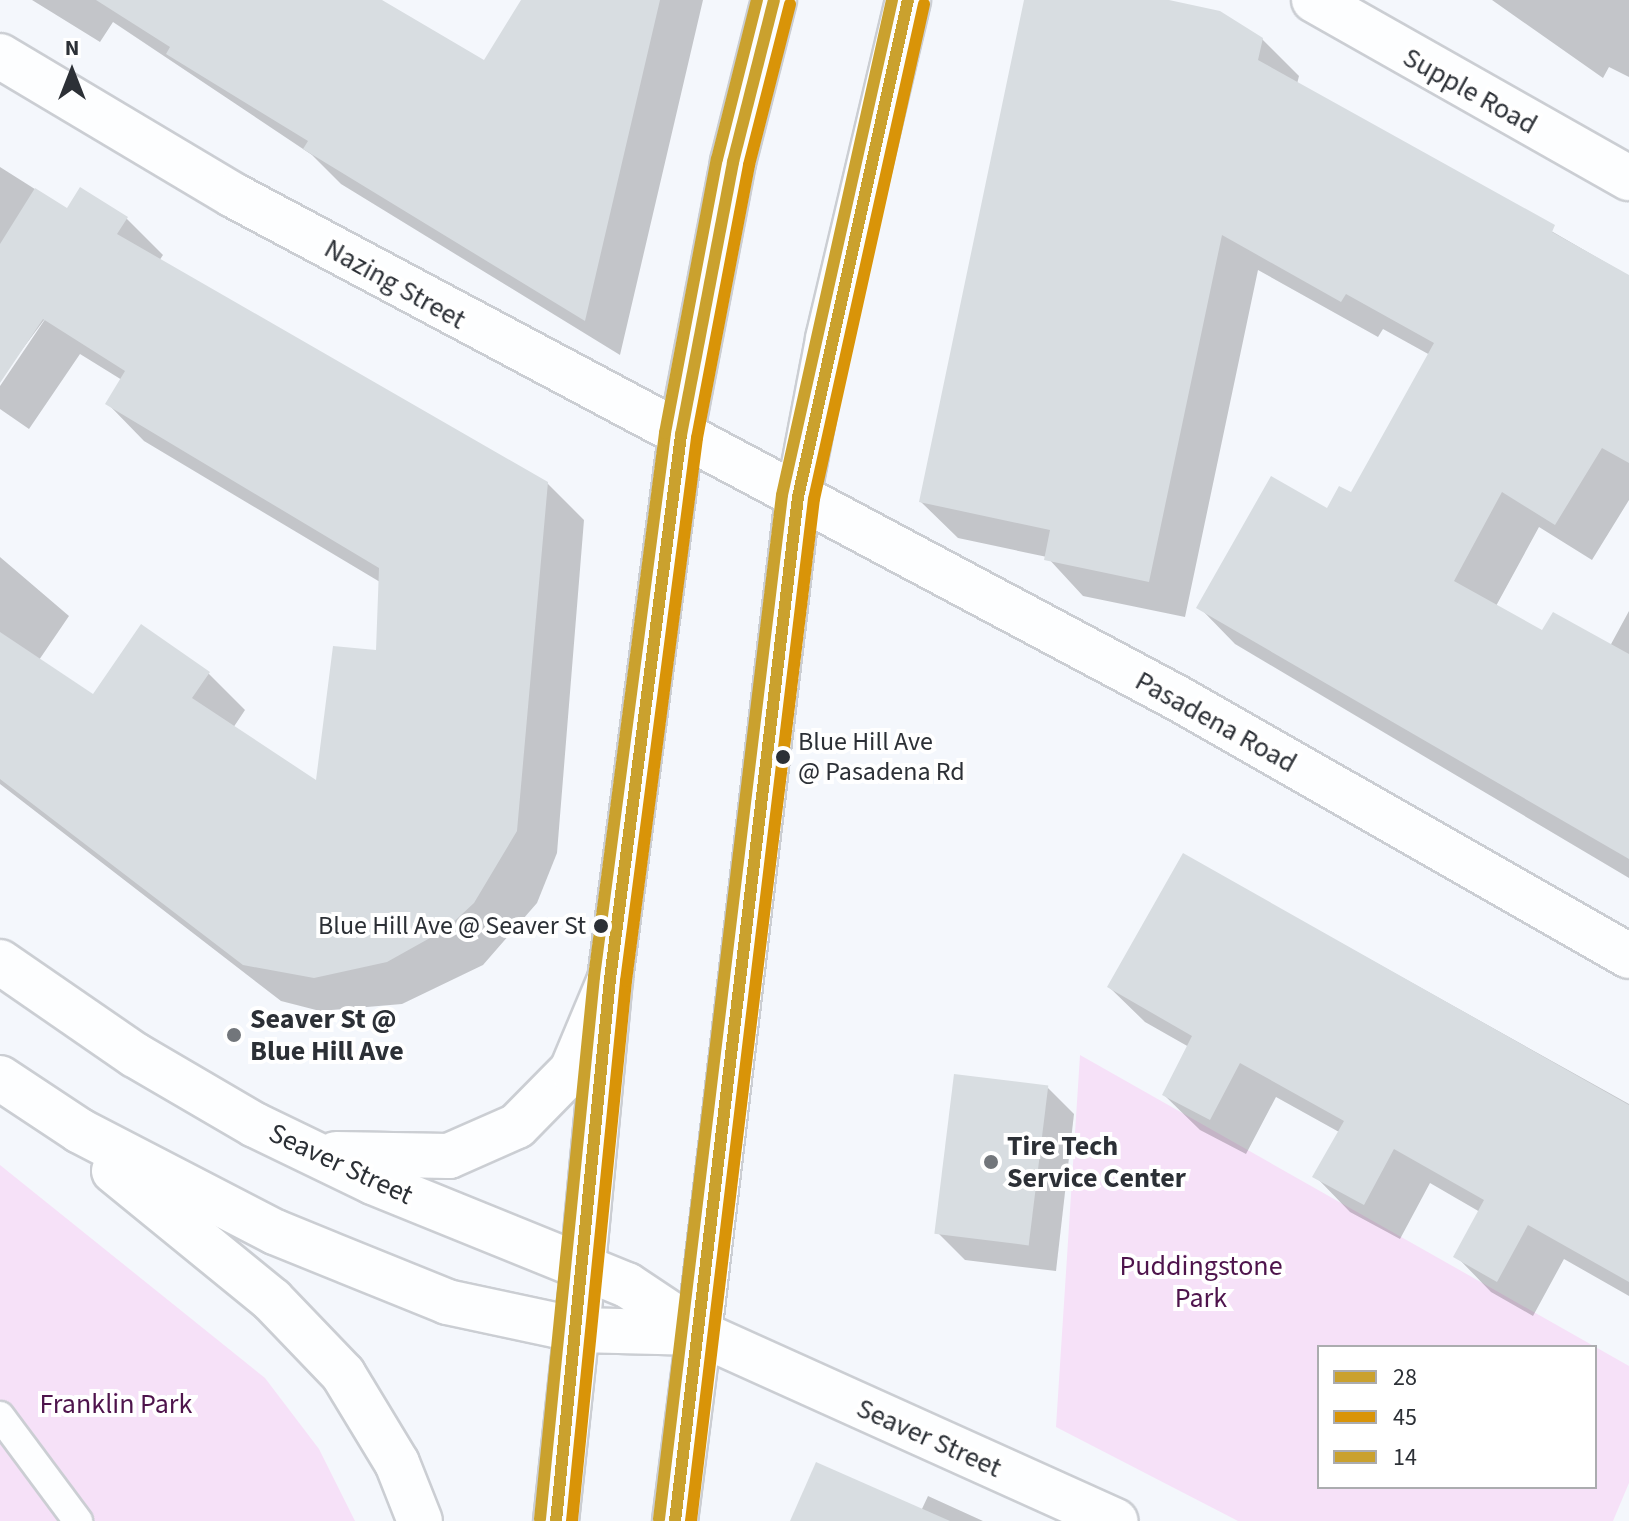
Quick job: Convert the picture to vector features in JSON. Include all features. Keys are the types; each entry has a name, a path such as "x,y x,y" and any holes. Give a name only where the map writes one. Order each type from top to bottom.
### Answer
{"main road":[{"path":"556,1521 578,1330 610,979 681,435 733,162 774,0"},
{"path":"675,1521 798,497 908,0"},
{"name":"Supple Road","path":"1314,0 1629,178"},
{"name":"Nazing Street","path":"0,56 246,203 798,497"},
{"name":"Pasadena Road","path":"798,497 1181,700 1629,956"},
{"name":"Seaver Street","path":"0,962 191,1090 309,1153 583,1265 699,1333 1115,1521"},
{"path":"309,1153 449,1156 517,1126 572,1070 610,979"},
{"path":"10,1086 309,1336 371,1415 420,1521"},
{"name":"Seaver Street","path":"10,1086 147,1167 356,1268 447,1302 578,1330 699,1333"}],"lane":[{"path":"0,1416 78,1521"}],"green space":[{"name":"Puddingstone Park","path":"1080,1055 1592,1345 1317,1345 1317,1489 1597,1489 1597,1348 1629,1366 1629,1483 1613,1521 1238,1521 1056,1427"},
{"name":"Franklin Park","path":"0,1165 265,1378 319,1449 355,1521 0,1521"}],"building":[{"path":"96,0 382,0 484,60 521,0 660,0 585,321 303,149 308,141 166,54 170,47"},
{"path":"1024,0 1169,0 1220,11 1263,38 1258,60 1555,225 1552,232 1629,275 1629,463 1602,448 1555,525 1502,492 1454,581 1542,630 1553,612 1629,654 1629,859 1196,608 1271,476 1327,508 1339,486 1351,492 1434,343 1346,294 1341,302 1222,235 1149,582 1044,560 1050,530 919,502"},
{"path":"80,187 128,217 117,234 548,482 517,831 474,903 446,929 387,962 314,978 243,965 0,779 0,632 93,694 141,624 210,672 192,698 316,780 333,646 376,650 379,568 105,404 125,371 43,319 0,383 0,244 35,188 67,208"},
{"path":"1183,853 1629,1105 1629,1282 1528,1225 1497,1282 1453,1257 1484,1200 1394,1149 1364,1205 1312,1177 1344,1121 1240,1063 1210,1120 1162,1095 1192,1036 1107,987"},
{"path":"954,1074 1048,1086 1029,1245 934,1234"},
{"path":"816,1462 950,1521 790,1521"}],"transit line":[{"name":"14","path":"540,1519 594,977 665,433 717,159 757,0"},
{"name":"28","path":"556,1521 610,979 681,435 733,162 774,0"},
{"name":"14","path":"659,1519 782,495 892,0"},
{"name":"28","path":"675,1521 798,497 908,0"},
{"name":"45","path":"572,1521 626,981 697,438 749,165 790,4"},
{"name":"45","path":"691,1521 814,499 924,4"}],"place":[{"name":"Blue Hill Ave @ Pasadena Rd","path":"783,757"},
{"name":"Blue Hill Ave @ Seaver St","path":"601,926"},
{"name":"Seaver St @ Blue Hill Ave","path":"234,1035"},
{"name":"Tire Tech Service Center","path":"991,1162"}]}
